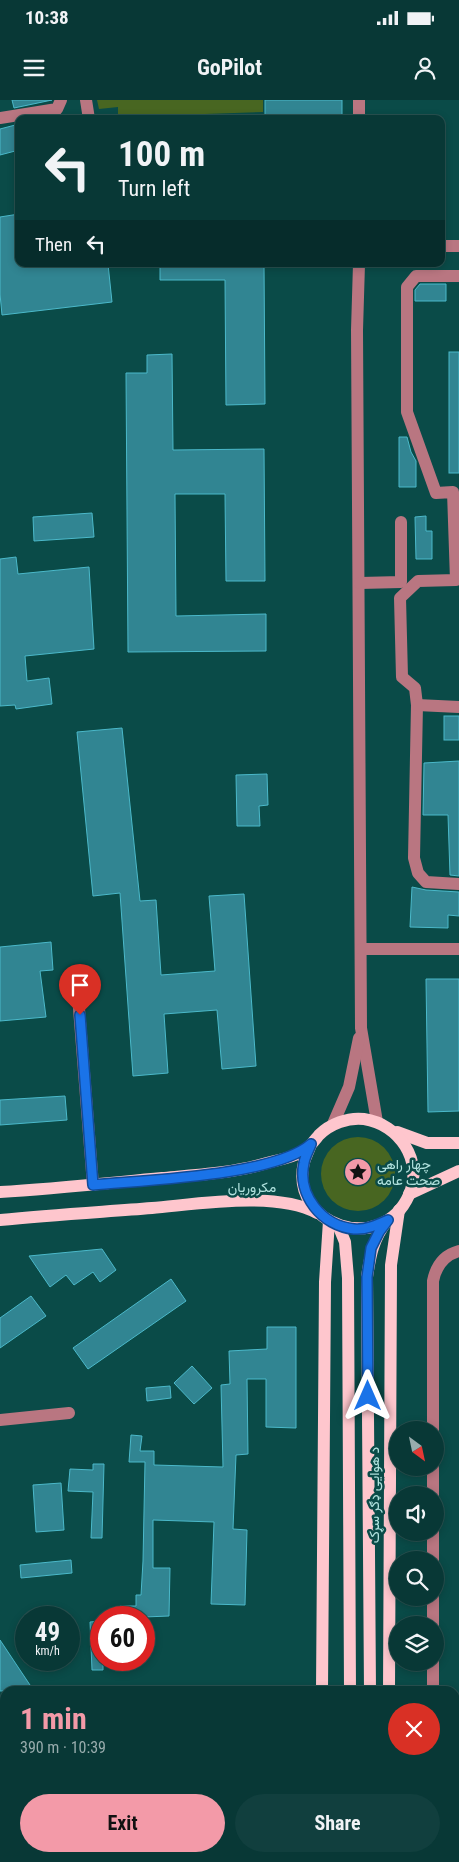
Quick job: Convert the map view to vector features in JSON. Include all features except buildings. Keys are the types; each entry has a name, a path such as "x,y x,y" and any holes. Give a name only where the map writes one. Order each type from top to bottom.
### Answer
{"main road":[{"path":"0,1192 93,1185 266,1164 301,1153 333,1124 347,1120 362,1119 377,1122 427,1143 459,1143"},
{"path":"370,1686 367,1277 371,1248 379,1232 399,1210 409,1194 413,1176 411,1158 403,1142 390,1128"},
{"path":"311,1144 304,1162 303,1182 309,1200 330,1221 346,1242 348,1278 350,1686"},
{"path":"409,1194 459,1171"},
{"name":"مکروریان","path":"0,1220 224,1202 281,1202 302,1205 330,1221"},
{"name":"د هوایی ډګر سړک","path":"389,1686 391,1265 399,1210"},
{"path":"330,1221 355,1229 372,1227 388,1220"},
{"path":"322,1686 325,1282 330,1221"}],"street":[{"path":"19,115 57,109 61,100"},
{"path":"86,100 88,115"},
{"path":"359,100 359,115"},
{"path":"0,118 15,116"},
{"path":"445,246 459,246"},
{"path":"359,267 357,330 360,583 361,1028 377,1122"},
{"path":"459,276 416,276 407,287 407,412 436,493 453,492 456,580 418,581 400,598 402,677 415,688 417,705 414,858 418,873 426,882 459,884"},
{"path":"360,583 401,582 401,522"},
{"path":"417,705 459,707"},
{"path":"362,949 459,949"},
{"path":"78,996 93,1185"},
{"path":"333,1124 349,1087 361,1028"},
{"path":"433,1421 433,1281 436,1268 443,1259 459,1251"},
{"path":"0,1420 69,1413"},
{"path":"433,1671 433,1686"}],"green space":[{"path":"97,100 263,100 263,112 118,115 118,107 99,109"},
{"path":"358,1137 379,1143 389,1153 395,1174 389,1195 379,1205 358,1211 337,1205 327,1195 321,1174 327,1153 337,1143"}],"place":[{"name":"چهار راهی صحت عامه","path":"358,1172"}],"route":[{"path":"80,1015 93,1185 218,1173 266,1164 301,1153 311,1144 304,1162 303,1182 309,1200 322,1216 338,1225 355,1229 372,1227 388,1220 371,1248 367,1277 368,1396"}]}
